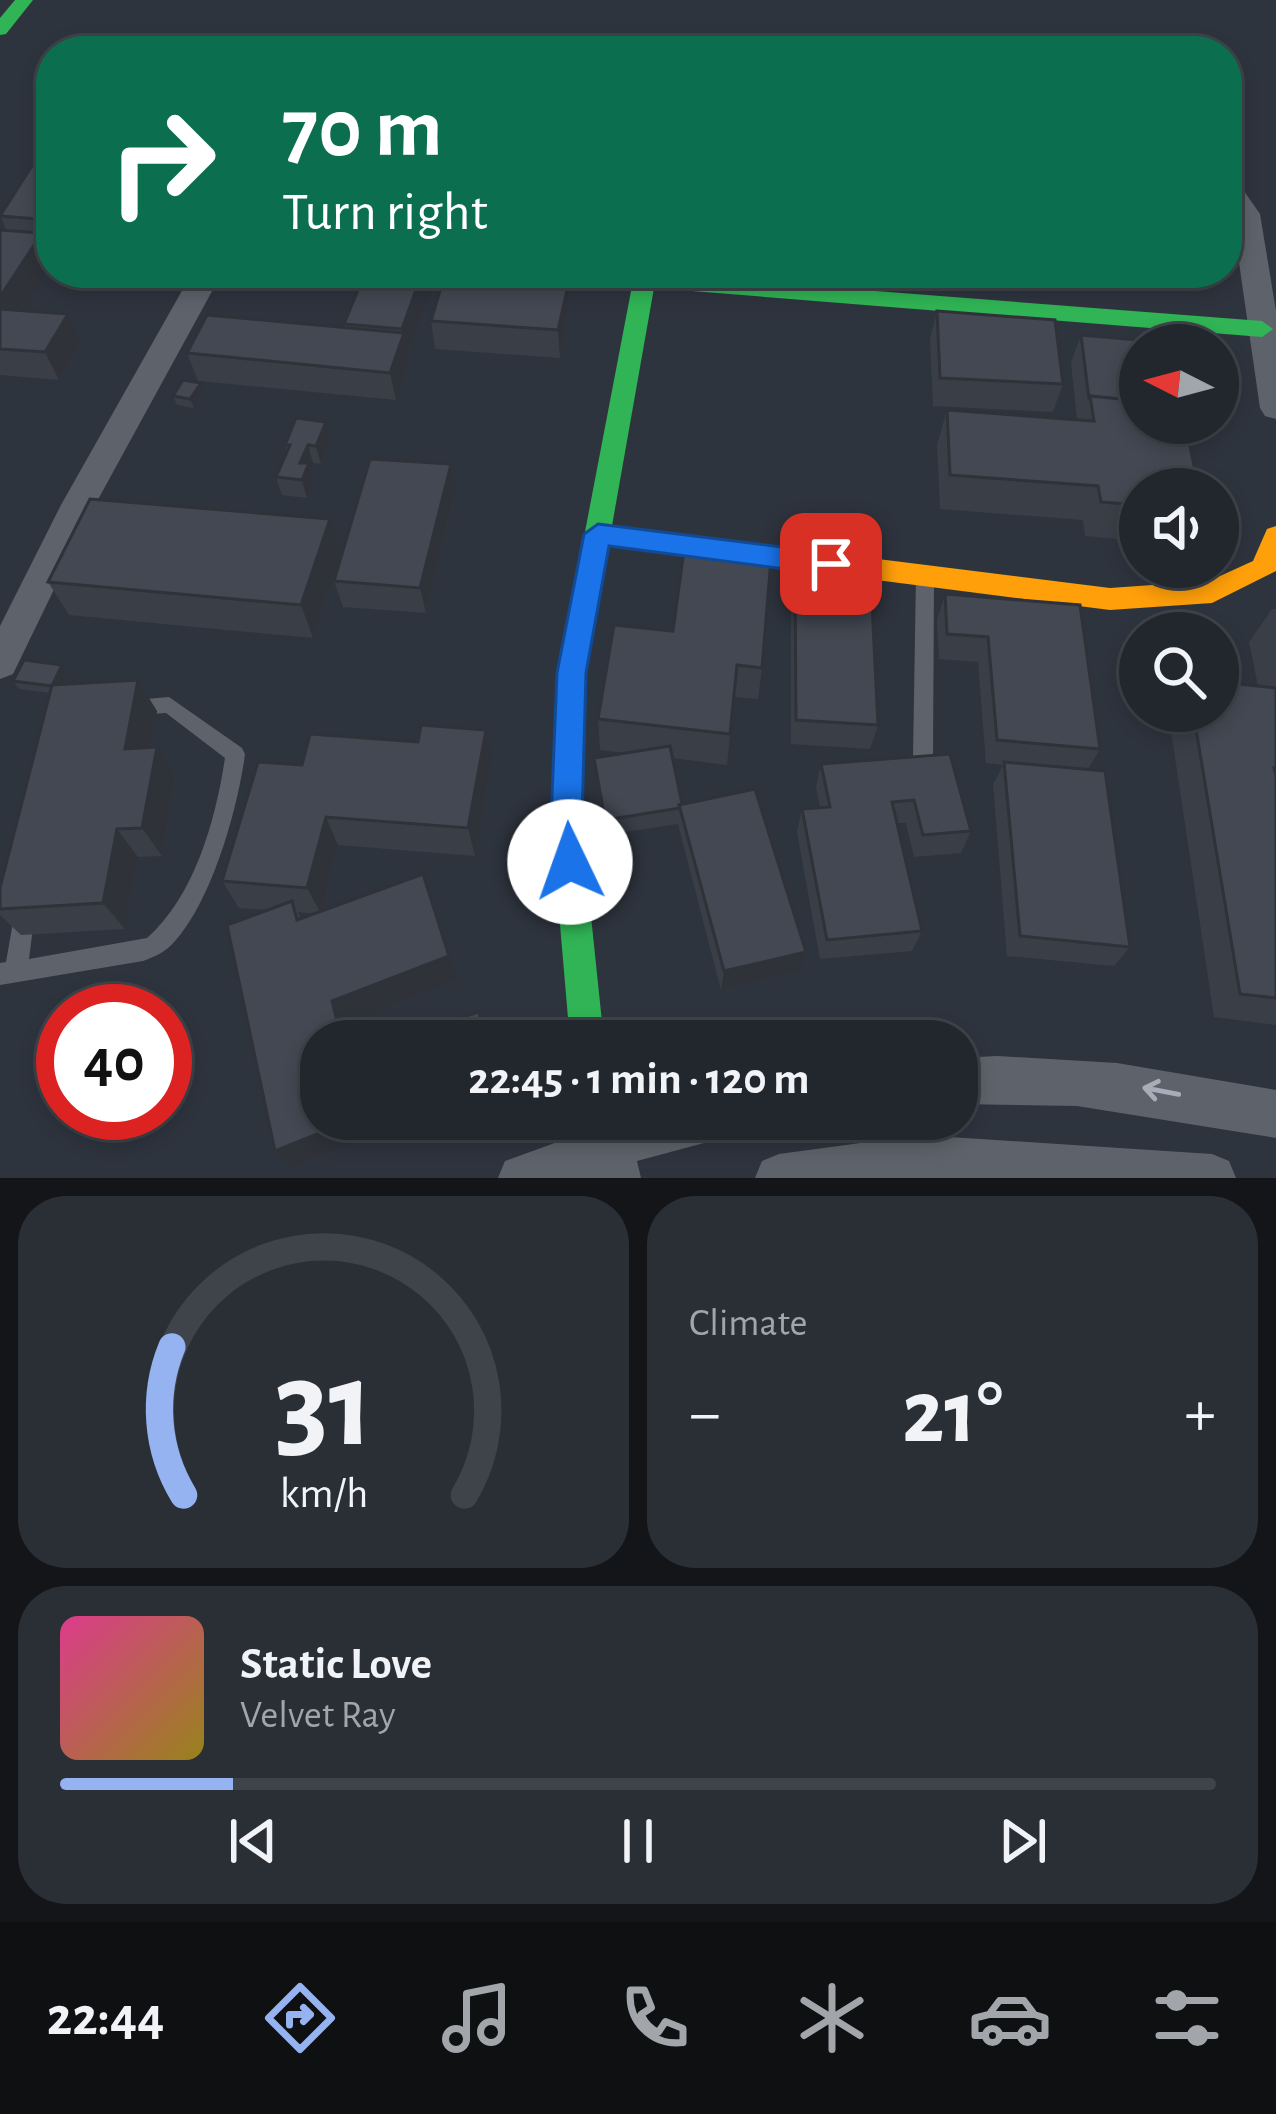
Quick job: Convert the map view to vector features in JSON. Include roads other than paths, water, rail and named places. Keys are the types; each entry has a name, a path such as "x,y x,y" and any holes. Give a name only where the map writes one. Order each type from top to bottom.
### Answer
{"main road":[{"path":"0,31 24,0"},
{"path":"585,1020 566,820 572,673 643,288"},
{"path":"734,288 1262,329"},
{"path":"598,534 1110,599 1212,592 1264,568 1276,536"}],"street":[{"path":"1242,209 1276,408"},
{"path":"0,663 78,505 199,288"},
{"path":"978,1080 1138,1087 1276,1114"},
{"path":"522,1178 609,1149"},
{"path":"779,1178 920,1160 1212,1178"}],"lane":[{"path":"923,758 925,576"},
{"path":"28,886 8,973 153,946 178,924 195,893 235,754 169,705 106,708"}]}
